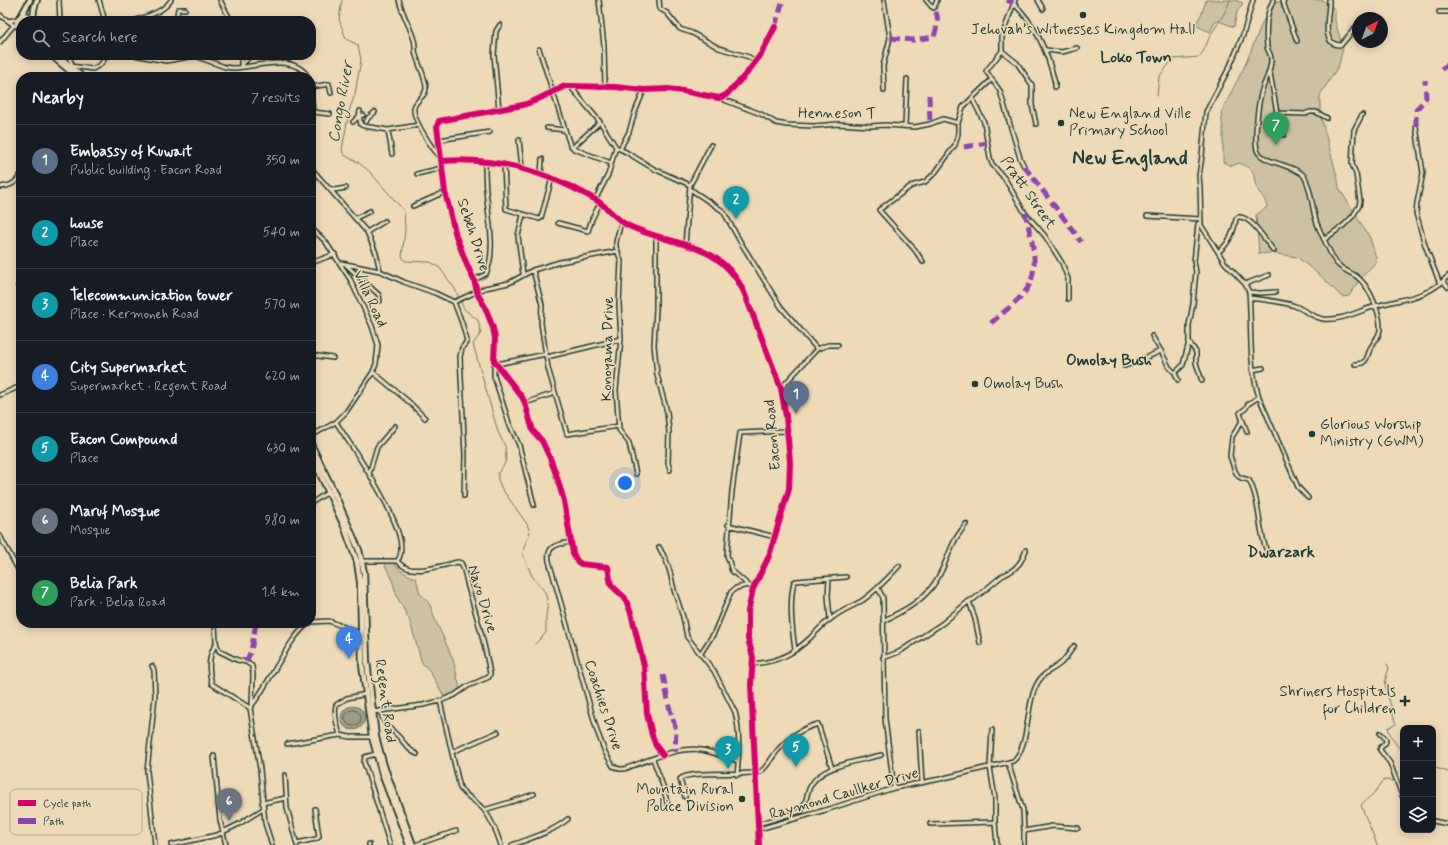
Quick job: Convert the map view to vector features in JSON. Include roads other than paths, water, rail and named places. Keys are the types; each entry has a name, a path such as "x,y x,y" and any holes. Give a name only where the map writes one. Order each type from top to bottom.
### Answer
{"main road":[{"path":"20,16 30,0"},
{"path":"34,16 34,9 37,0"},
{"path":"57,60 71,72"},
{"path":"64,60 77,72"},
{"name":"Regent Road","path":"316,456 331,491"},
{"name":"Regent Road","path":"316,463 349,526 364,582 366,661 372,737 376,754 396,805"},
{"name":"Regent Road","path":"359,562 362,665 366,694 379,751 409,845"},
{"name":"Regent Road","path":"401,820 414,845"}],"street":[{"path":"59,0 60,16"},
{"path":"99,0 104,16"},
{"path":"147,16 162,10 168,6 171,0"},
{"path":"220,0 228,16"},
{"path":"399,0 402,12 415,41 415,54 422,70 426,88 425,94 414,107 419,125 428,142 441,160"},
{"path":"599,0 604,46 605,86"},
{"path":"659,0 660,9 667,13 680,29 692,33 720,48 749,57 755,62"},
{"path":"884,0 890,38 883,66 884,91"},
{"path":"926,0 934,8 937,0"},
{"path":"1038,0 1043,9"},
{"path":"1253,0 1244,35 1206,112 1199,176 1201,225 1225,264 1245,284 1249,292 1252,370 1259,397 1295,481 1300,490 1308,498"},
{"path":"1273,0 1268,12 1267,22 1267,49 1271,57 1269,71 1259,104 1257,137 1258,151 1270,160 1302,174 1313,203 1317,225 1336,264 1360,279 1376,306 1379,334 1372,345 1366,361 1360,364 1355,364"},
{"path":"1283,0 1297,41"},
{"path":"1328,0 1327,34 1331,42 1341,45 1352,32"},
{"path":"1014,2 1031,24 1046,50 1055,83 1054,87"},
{"path":"1014,2 1002,36 1002,51 986,71 1000,91 1020,158 1024,166"},
{"path":"177,16 178,8 185,9"},
{"path":"1439,12 1448,12"},
{"path":"0,15 16,26"},
{"path":"8,21 16,19"},
{"path":"499,110 494,55 496,31 500,25"},
{"path":"719,98 731,91 748,73 761,54 775,27"},
{"path":"0,42 16,30"},
{"path":"1046,50 1062,52 1077,48"},
{"path":"539,49 570,145 611,163"},
{"path":"1002,51 1017,63 1032,86 1032,105 1036,124"},
{"path":"70,60 72,66"},
{"path":"65,67 72,66 93,69 101,64 104,60"},
{"path":"206,60 225,67 241,67 273,63 293,64 304,72"},
{"path":"241,67 242,60"},
{"path":"241,67 247,60"},
{"path":"1269,71 1277,113 1284,135"},
{"path":"905,126 907,79"},
{"path":"923,262 879,210 911,186 925,182 935,173 955,145 958,134 958,123 963,107 992,80"},
{"path":"316,86 329,84 331,93"},
{"name":"Sebeh Drive","path":"534,505 519,445 509,423 494,376 493,366 496,363 493,328 485,307 477,292 474,280 456,236 445,192 437,126 440,121 523,105 565,86 605,86 644,90 660,89 683,91 719,98"},
{"path":"570,86 600,122 618,148 654,169 690,187 723,211 775,298 817,349"},
{"path":"595,200 608,174 618,148 629,132 644,90"},
{"name":"Henneson T","path":"719,98 761,114 776,123 787,125 814,126 838,124 905,126 926,125 943,119 958,123"},
{"name":"Pratt Street","path":"972,98 984,122 992,164 1005,179 1025,213 1045,236 1062,263 1068,278 1068,299"},
{"path":"360,111 360,122 362,125 388,130 419,125"},
{"path":"316,112 330,114"},
{"path":"1278,113 1305,114 1316,112 1327,118"},
{"path":"353,122 359,116 374,113 366,122"},
{"path":"1325,239 1344,225 1353,216 1359,206 1360,201 1356,174 1352,164 1354,130 1362,115"},
{"path":"573,147 600,122"},
{"path":"1416,126 1424,173 1416,213 1425,245 1440,284"},
{"path":"547,128 566,130"},
{"path":"388,130 392,154"},
{"path":"438,140 490,132"},
{"path":"519,140 522,168"},
{"path":"685,245 690,187 711,144"},
{"path":"542,159 542,174"},
{"name":"Eacon Road","path":"441,160 485,161 504,164 552,178 600,203 621,222 656,236 707,252 716,257 740,283 781,388 790,462 789,485 775,537 765,566 753,589 749,606 748,639 753,654 751,684 754,773 759,845"},
{"path":"474,280 486,274 489,266 490,231 485,181 485,161"},
{"path":"504,164 506,209 523,215 539,219 541,218 552,178"},
{"path":"417,174 442,168"},
{"path":"316,174 367,232 376,252 380,271"},
{"path":"0,187 10,186 16,181"},
{"path":"328,187 334,190 346,188"},
{"path":"412,206 445,192"},
{"path":"558,223 588,231 600,203"},
{"path":"356,218 370,211"},
{"path":"523,215 518,236 523,274"},
{"path":"1147,216 1201,220"},
{"path":"1218,252 1229,241 1236,219 1242,216 1254,226 1274,252"},
{"path":"1175,373 1183,365 1189,342 1189,326 1196,272 1194,261 1196,231 1201,220"},
{"path":"367,232 385,221"},
{"name":"Konoyama Drive","path":"621,222 616,242 621,261 619,304 621,339 616,390 619,426 628,443 636,474"},
{"name":"Villa Road","path":"316,233 325,241 341,263 360,299 376,336 378,345 373,372 346,412 336,422 316,433"},
{"path":"656,236 656,308 654,345 657,375 667,412 668,463 670,470"},
{"path":"341,263 380,271 404,282 456,301 490,286 509,283 532,270 560,262 618,251"},
{"path":"316,261 335,254"},
{"path":"345,264 379,295 380,301"},
{"path":"532,270 542,305 540,322 548,368 567,434 619,426"},
{"path":"1245,284 1269,275"},
{"path":"1250,298 1293,306 1326,319 1349,316 1376,306 1417,296 1440,284 1448,276"},
{"path":"1443,281 1448,287"},
{"path":"1249,292 1276,292"},
{"path":"456,301 467,341 462,348 460,357 464,439 464,496"},
{"path":"1152,336 1178,380"},
{"path":"621,339 546,355 496,363 525,403 533,431 544,445 556,474 564,501 573,553 578,563 584,565 607,566 609,568 611,585 623,595 629,606 645,674 647,714 656,746 663,755"},
{"path":"1189,342 1196,352 1196,363 1202,381"},
{"path":"781,388 817,349 828,345 838,345"},
{"path":"1124,366 1140,361 1161,351"},
{"path":"316,356 333,358"},
{"path":"1252,370 1262,368"},
{"path":"373,372 409,402 425,418"},
{"path":"0,395 16,388"},
{"path":"525,403 554,393"},
{"path":"1247,432 1242,421 1241,412 1250,402 1259,397"},
{"path":"1242,421 1232,437 1230,456 1236,474 1241,478 1249,480 1254,490 1262,537 1266,549"},
{"path":"336,422 369,474 394,518 400,536 401,553 397,561"},
{"path":"369,474 377,447 395,426"},
{"path":"753,589 730,568 727,555 728,525 740,433 787,431"},
{"path":"316,500 331,491"},
{"path":"883,621 914,604 932,587 940,575 953,544 966,524"},
{"path":"728,525 775,537"},
{"path":"0,536 16,566"},
{"name":"Coachies Drive","path":"571,542 556,545 549,551 548,555 591,713 610,762 613,766 619,769 624,769 653,758 686,750 701,750 738,761"},
{"path":"659,547 670,572 687,637 701,653 718,677 735,712 737,720 737,775"},
{"path":"883,658 899,652 944,623 968,601 974,599 1002,576 1019,566 1026,550"},
{"name":"Navo Drive","path":"359,562 397,561 404,567 412,569 422,569 458,562 461,563 464,568 467,584 480,627 490,674 488,678 468,686 455,695 440,701"},
{"path":"752,664 772,662 781,659 795,650 830,619 864,599 878,588 899,566"},
{"path":"795,650 792,620 794,582 846,577"},
{"path":"829,579 828,596 830,619"},
{"path":"701,653 714,633 731,592 736,588 748,585"},
{"path":"878,588 883,598 885,719 894,788"},
{"path":"968,601 975,619 980,643"},
{"path":"316,622 329,621 366,635"},
{"path":"215,628 216,644 220,652 237,660 246,662 252,666 251,707 260,769 264,823 272,845"},
{"path":"251,707 286,651 303,628"},
{"path":"216,644 211,653 209,662 212,684 251,707"},
{"name":"Raymond Caullker Drive","path":"759,829 829,809 894,788 922,783 1013,761 1017,758 1022,749 1033,694 1039,680 1045,673 1061,663 1074,646"},
{"path":"152,666 154,670 154,703 147,771 155,845"},
{"path":"340,735 335,714 336,705 347,698 366,694"},
{"path":"371,712 423,705 440,701 457,776 462,790 484,810 497,832 501,845"},
{"path":"380,711 387,726 398,736 407,749 417,754"},
{"path":"685,797 680,779 683,776 702,774 737,775 762,771 781,746 795,734 818,724 832,768"},
{"path":"992,730 990,767 995,798 997,845"},
{"path":"919,731 922,783"},
{"path":"452,752 498,732"},
{"path":"1380,733 1387,742 1381,747 1380,750 1390,763 1403,797"},
{"path":"287,744 340,735 350,737 372,737"},
{"path":"376,754 364,757 364,762 390,845"},
{"path":"758,824 801,811 812,783 823,772 832,768 881,755"},
{"path":"214,756 220,820 226,845"},
{"path":"653,758 668,806"},
{"path":"1008,762 1023,810 1024,845"},
{"path":"285,775 289,818 297,844 319,837 315,809"},
{"path":"484,810 534,794"},
{"path":"262,803 286,798"},
{"path":"171,845 181,844 222,833 263,809"},
{"path":"512,845 546,833 568,819"},
{"path":"930,824 995,822"},
{"path":"1436,822 1448,824"},
{"path":"1024,831 1053,826 1078,828"},
{"path":"414,845 456,832"}],"water":[{"path":"353,706 361,710 365,718 361,726 353,730 345,726 341,718 345,710"}],"waterway":[{"name":"Congo River","path":"342,0 339,19 346,39 358,45 361,60 355,94 349,111 342,150 344,155 359,163 370,172 404,211 405,230 402,256 405,261 430,262 439,267 455,289 464,309 478,320 481,333 473,344 498,432 505,446 505,463 498,473 498,480 502,489 527,524 530,532 524,547 523,555 532,576 545,592 548,604 546,615 546,633 535,644"},
{"path":"1157,96 1159,77 1173,59 1199,57 1201,55 1211,34 1224,14 1230,0"},
{"path":"1387,664 1389,668 1386,680 1386,689 1396,724 1388,728 1394,741 1400,749"},
{"path":"1436,768 1448,772"},
{"path":"1377,845 1361,805 1375,792 1384,780 1395,781"}],"place":[{"name":"Jehovah’s Witnesses Kingdom Hall","path":"1083,15"},
{"name":"New England Ville Primary School","path":"1061,123"},
{"name":"Belia Park","path":"1276,145"},
{"name":"house","path":"736,219"},
{"name":"Omolay Bush","path":"975,384"},
{"name":"Embassy of Kuwait","path":"796,414"},
{"name":"Glorious Worship Ministry (GWM)","path":"1312,434"},
{"name":"City Supermarket","path":"349,659"},
{"name":"Shriners Hospitals for Children","path":"1405,701"},
{"name":"Eacon Compound","path":"796,767"},
{"name":"Telecommunication tower","path":"728,769"},
{"name":"Mountain Rural Police Division","path":"742,799"},
{"name":"Maruf Mosque","path":"229,821"}],"district":[{"name":"Loko Town","path":"1136,57"},
{"name":"New England","path":"1130,158"},
{"name":"Omolay Bush","path":"1109,360"},
{"name":"Dwarzark","path":"1281,552"}]}
